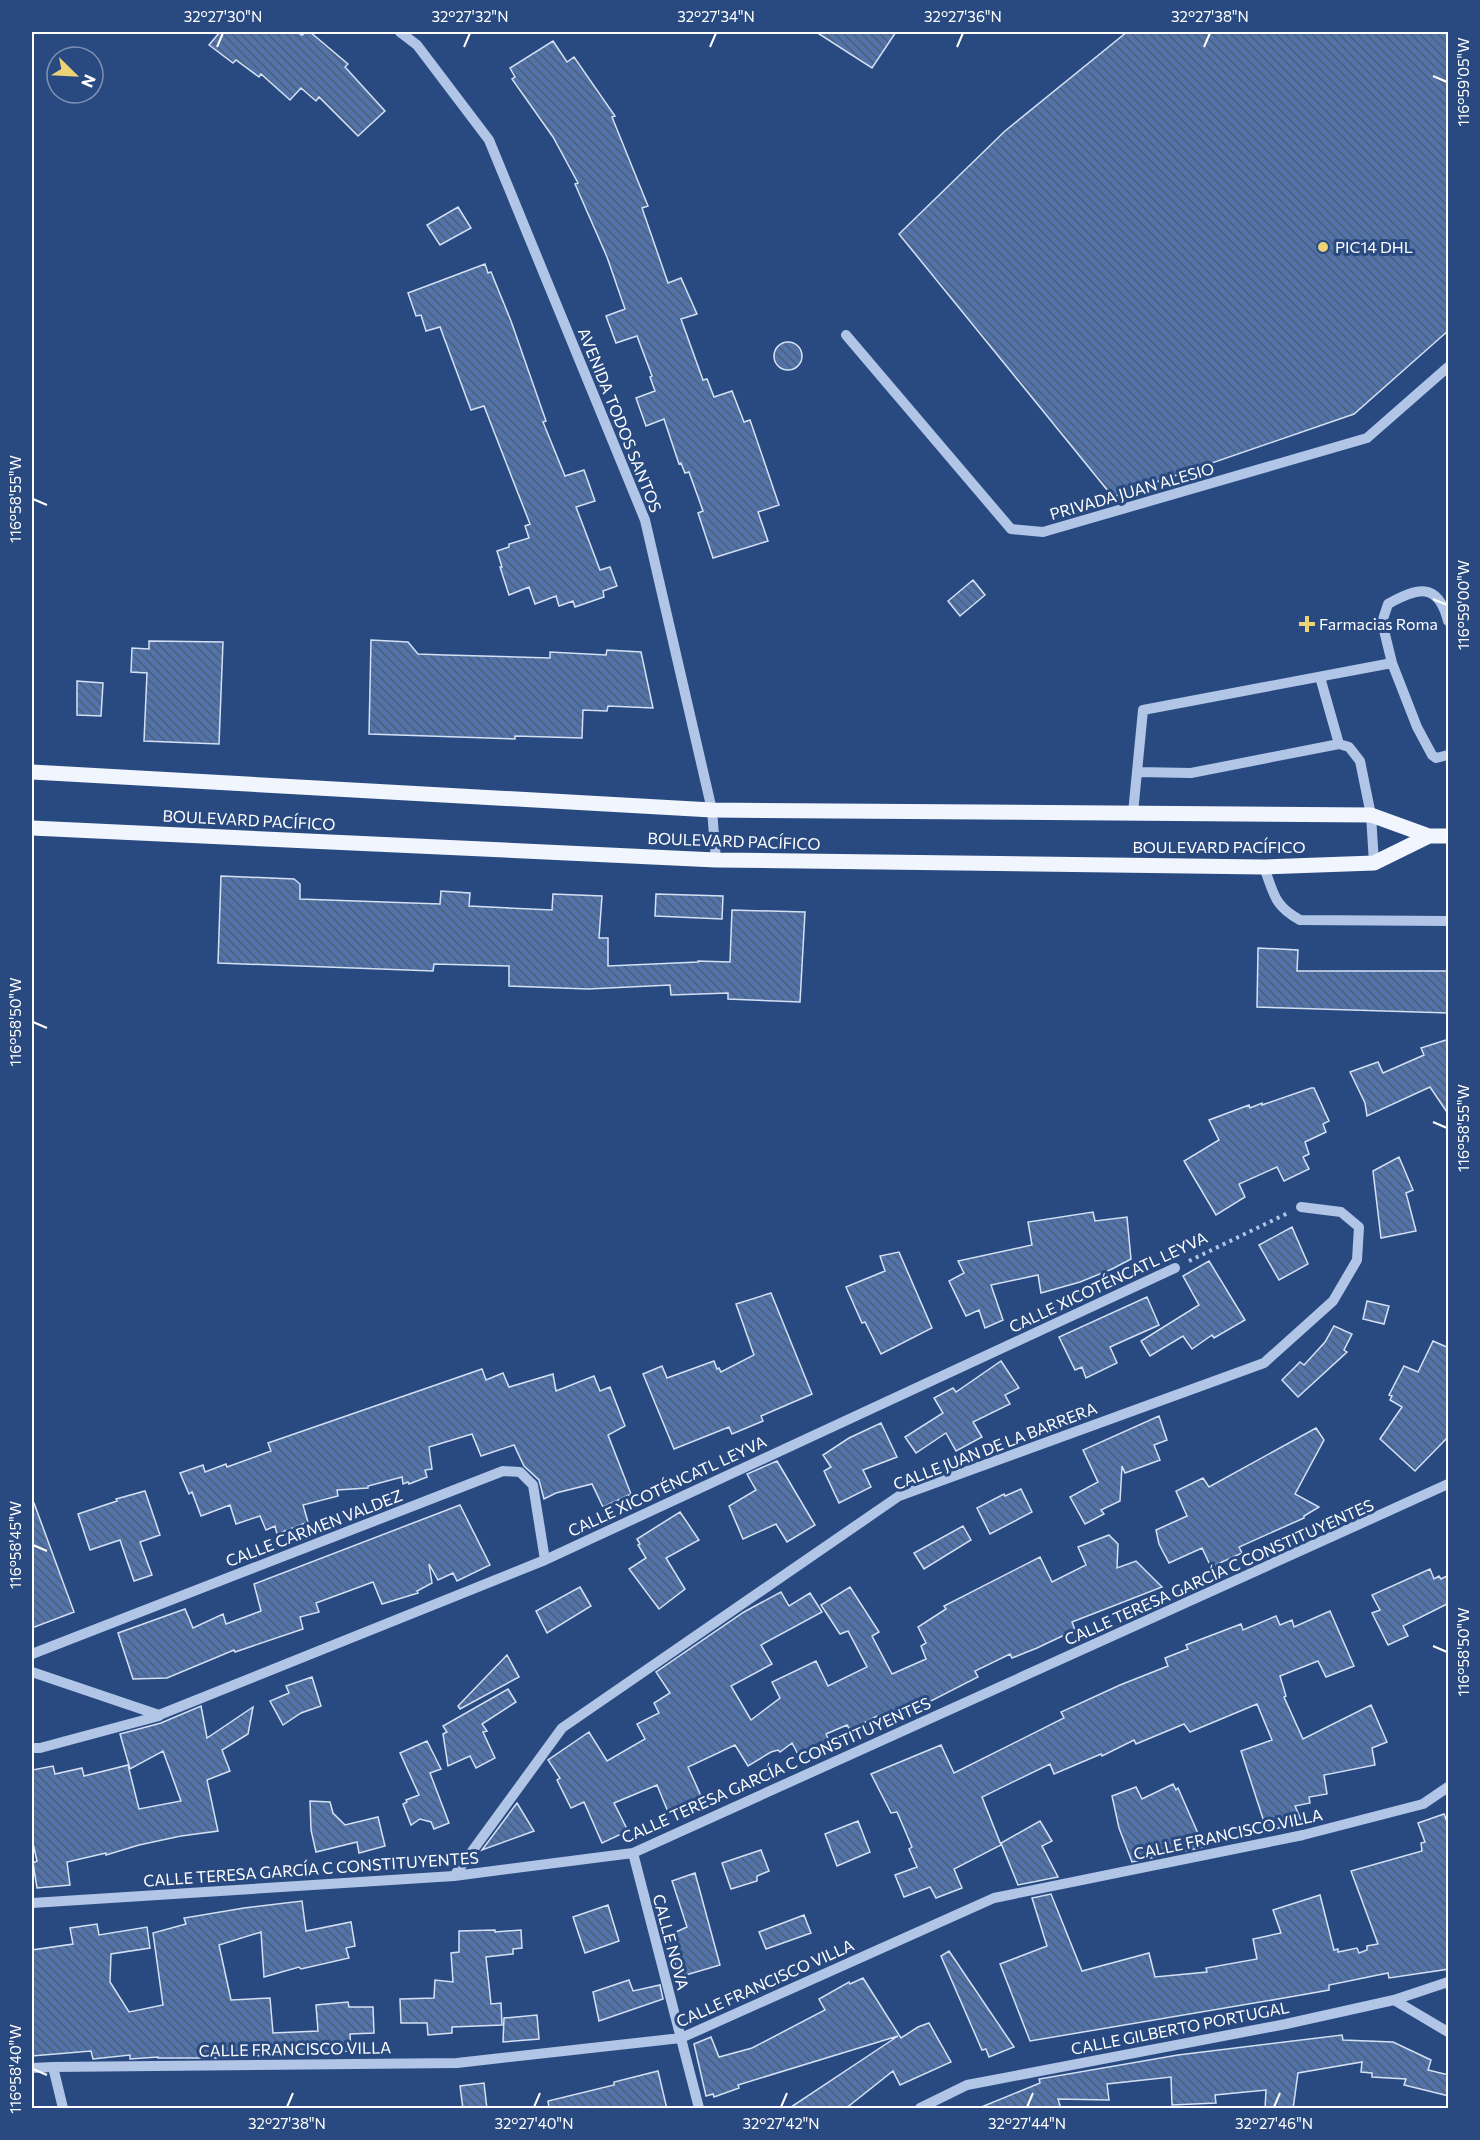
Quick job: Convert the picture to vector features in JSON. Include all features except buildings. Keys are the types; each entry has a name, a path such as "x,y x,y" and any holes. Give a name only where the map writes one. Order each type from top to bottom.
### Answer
{"main road":[{"name":"BOULEVARD PACÍFICO","path":"32,772 712,810 1371,815 1429,836 1449,837"},
{"name":"BOULEVARD PACÍFICO","path":"32,828 716,860 1264,867 1374,863 1429,836"}],"street":[{"name":"AVENIDA TODOS SANTOS","path":"400,32 417,45 489,140 645,520 712,810 716,860"},
{"name":"PRIVADA JUAN ALESIO","path":"846,334 1011,529 1043,532 1367,438 1449,367"},
{"path":"1449,621 1445,608 1435,595 1420,590 1388,604 1382,622 1392,663 1417,727 1432,755 1436,758 1449,755"},
{"path":"1133,813 1143,710 1392,663"},
{"path":"1320,677 1339,744"},
{"path":"1137,772 1191,773 1339,744 1349,747 1360,761 1371,815 1374,863"},
{"path":"1264,867 1276,900 1284,912 1300,920 1449,921"},
{"name":"CALLE JUAN DE LA BARRERA","path":"454,1876 562,1728 899,1496 1264,1363 1333,1301 1357,1260 1359,1227 1341,1212 1301,1207"},
{"name":"CALLE XICOTÉNCATL LEYVA","path":"32,1748 40,1748 159,1716 545,1560 1175,1268"},
{"name":"CALLE CARMEN VALDEZ","path":"32,1654 503,1471 520,1472 533,1485 545,1560"},
{"name":"CALLE TERESA GARCÍA C CONSTITUYENTES","path":"32,1903 454,1876 633,1853 1449,1484"},
{"path":"32,1672 159,1716"},
{"name":"CALLE FRANCISCO VILLA","path":"32,2068 457,2063 681,2038 994,1898 1303,1835 1423,1804 1449,1787"},
{"name":"CALLE NOVA","path":"633,1853 699,2109"},
{"name":"CALLE GILBERTO PORTUGAL","path":"920,2109 967,2085 1286,2024 1394,2000 1449,1982"},
{"path":"1394,2000 1449,2032"},
{"path":"54,2067 63,2109"}],"path":[{"name":"CALLE XICOTÉNCATL LEYVA","path":"1175,1268 1301,1207"}],"place":[{"name":"PIC14 DHL","path":"1323,247"},
{"name":"Farmacias Roma","path":"1307,624"}]}
